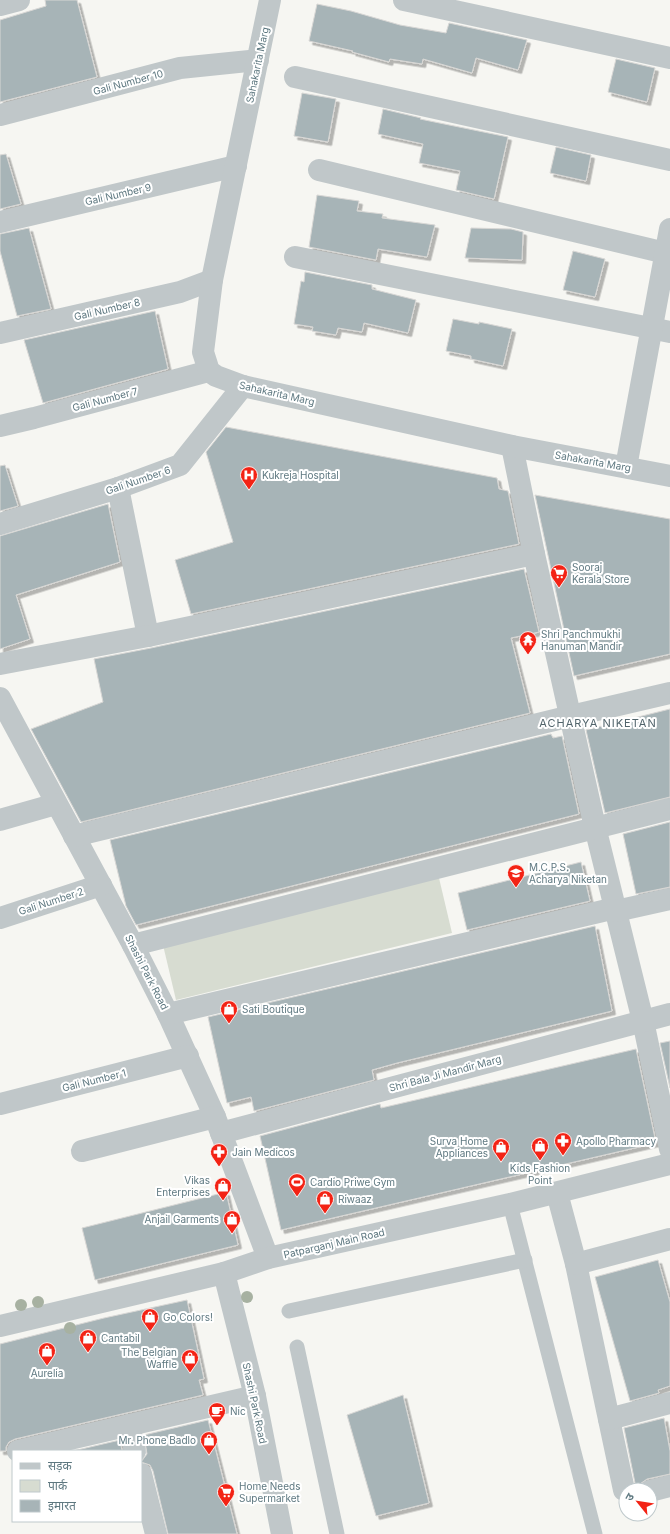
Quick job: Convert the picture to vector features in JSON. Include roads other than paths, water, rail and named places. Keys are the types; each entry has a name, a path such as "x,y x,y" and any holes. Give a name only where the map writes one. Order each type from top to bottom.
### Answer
{"street":[{"path":"0,5 19,0"},
{"name":"Sahakarita Marg","path":"270,0 212,280 203,352 209,371 216,376 242,386 512,446 670,476"},
{"path":"404,0 670,58"},
{"name":"Gali Number 10","path":"0,115 180,68 258,60"},
{"path":"295,77 670,160"},
{"name":"Gali Number 9","path":"0,222 236,166"},
{"path":"319,170 668,254"},
{"path":"626,467 661,330 670,229"},
{"path":"295,257 661,330"},
{"name":"Gali Number 8","path":"0,333 180,292 212,280"},
{"name":"Gali Number 7","path":"0,426 209,371"},
{"name":"Gali Number 6","path":"0,524 118,488 180,465 242,386"},
{"path":"512,446 534,554 595,828 643,1021 670,1149"},
{"path":"118,488 148,636"},
{"path":"0,664 148,636 534,554"},
{"path":"74,836 670,693"},
{"name":"Shashi Park Road","path":"0,698 8,732 56,804 101,885 168,1014 218,1125 268,1258"},
{"path":"0,820 56,804"},
{"path":"133,945 670,809"},
{"name":"Gali Number 2","path":"0,918 101,885"},
{"path":"168,1014 607,910 616,911 670,899"},
{"name":"Shri Bala Ji Mandir Marg","path":"82,1151 218,1125 670,1014"},
{"name":"Gali Number 1","path":"0,1104 188,1056"},
{"name":"Patparganj Main Road","path":"0,1326 224,1272 268,1258 510,1204 670,1164"},
{"path":"557,1193 576,1264 622,1482"},
{"path":"576,1264 669,1245"},
{"name":"Shashi Park Road","path":"224,1272 255,1396 282,1534"},
{"path":"22,1450 255,1396"},
{"path":"609,1419 670,1404"},
{"path":"128,1425 135,1450"},
{"path":"0,1455 12,1452"},
{"path":"142,1478 156,1534"},
{"path":"658,1489 670,1486"}],"lane":[{"path":"510,1204 595,1534"},
{"path":"289,1311 524,1260"},
{"path":"297,1347 337,1534"}],"place":[{"name":"Kukreja Hospital","path":"249,490"},
{"name":"Sooraj Kerala Store","path":"559,588"},
{"name":"Shri Panchmukhi Hanuman Mandir","path":"528,655"},
{"name":"M.C.P.S. Acharya Niketan","path":"516,888"},
{"name":"Sati Boutique","path":"229,1024"},
{"name":"Apollo Pharmacy","path":"563,1156"},
{"name":"Kids Fashion Point","path":"540,1161"},
{"name":"Surva Home Appliances","path":"501,1162"},
{"name":"Jain Medicos","path":"219,1167"},
{"name":"Cardio Priwe Gym","path":"297,1197"},
{"name":"Vikas Enterprises","path":"223,1201"},
{"name":"Riwaaz","path":"325,1214"},
{"name":"Anjail Garments","path":"232,1234"},
{"name":"Go Colors!","path":"150,1332"},
{"name":"Cantabil","path":"88,1353"},
{"name":"Aurelia","path":"47,1366"},
{"name":"The Belgian Waffle","path":"190,1373"},
{"name":"Nic","path":"217,1426"},
{"name":"Mr. Phone Badlo","path":"209,1455"},
{"name":"Home Needs Supermarket","path":"226,1507"}],"district":[{"name":"ACHARYA NIKETAN","path":"598,723"}]}
